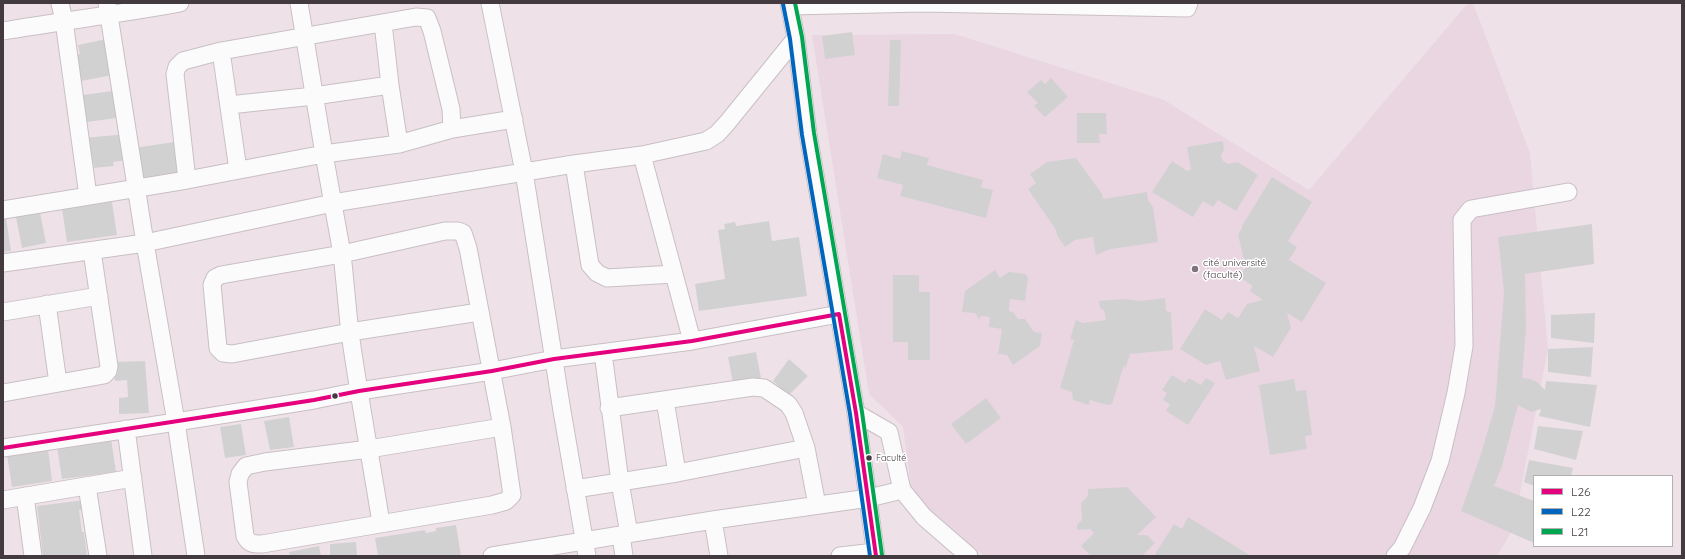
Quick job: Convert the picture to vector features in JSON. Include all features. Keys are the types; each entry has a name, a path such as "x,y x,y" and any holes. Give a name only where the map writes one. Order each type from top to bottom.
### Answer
{"street":[{"path":"60,3 64,21 88,196"},
{"path":"3,31 64,21 110,7 180,3"},
{"path":"299,3 342,254 350,332 381,523"},
{"path":"490,3 524,172 575,489 586,548"},
{"path":"840,556 876,554 856,413 808,134 796,38 790,5 922,3 1187,8 1189,3"},
{"path":"110,7 136,188 176,422 196,556"},
{"path":"187,180 175,74 177,67 183,61 221,51 420,16 426,18 432,31 451,109 452,129"},
{"path":"383,23 399,144"},
{"path":"3,263 145,243 333,203 574,164 642,155 696,144 706,141 717,134 796,38"},
{"path":"221,51 238,170"},
{"path":"229,105 314,96 390,85"},
{"path":"3,210 187,180 324,154 399,144 452,129 514,119"},
{"path":"642,155 692,341"},
{"path":"574,164 590,265 597,273 606,278 674,274"},
{"path":"1395,556 1402,548 1422,508 1440,462 1456,393 1464,346 1462,220 1471,209 1568,192"},
{"path":"479,312 350,332 232,354 223,353 218,348 212,285 215,278 222,275 342,254 445,232 458,231 463,233 468,248 479,312 492,371 502,427 512,490 512,495 509,498 492,505 262,544 252,544 247,542 244,536 238,482 240,474 246,466 266,462 369,449 502,427"},
{"path":"3,392 104,375 108,371 109,366 92,250"},
{"path":"3,312 99,296"},
{"path":"47,304 58,383"},
{"path":"3,448 314,400 359,391 492,371 554,359 692,341 839,314"},
{"path":"603,353 609,408 620,482 625,535 624,556"},
{"path":"609,408 752,387 764,388 788,404 794,413 806,448 817,505"},
{"path":"665,400 677,473"},
{"path":"856,413 889,432 902,490 924,518 969,556"},
{"path":"126,429 144,556"},
{"path":"575,489 677,473 806,448"},
{"path":"3,500 132,478"},
{"path":"87,486 98,556"},
{"path":"492,556 586,548 625,535 713,520 869,498 902,490"},
{"path":"25,496 33,556"},
{"path":"713,520 719,556"}],"shaded area":[{"name":"cité université (faculté)","path":"1468,3 1473,3 1530,153 1548,349 1513,529 1497,556 985,556 913,503 903,427 869,394 812,35 955,34 1164,100 1309,190"}],"building":[{"path":"852,32 855,55 825,59 822,36"},
{"path":"111,38 118,74 76,82 71,55 80,54 78,45"},
{"path":"890,40 901,40 899,106 888,106"},
{"path":"1051,78 1068,97 1045,117 1034,106 1038,103 1027,92 1041,80 1045,84"},
{"path":"119,90 123,117 80,123 76,96"},
{"path":"1077,113 1106,113 1107,134 1099,134 1100,143 1077,143"},
{"path":"126,134 129,160 113,162 114,166 94,168 93,161 88,162 85,138"},
{"path":"1223,141 1224,150 1221,155 1222,160 1228,164 1238,162 1258,175 1236,211 1218,200 1213,207 1203,201 1193,217 1152,192 1172,161 1187,171 1191,170 1187,147"},
{"path":"174,142 179,176 140,182 134,148"},
{"path":"902,151 929,158 927,165 983,180 981,187 993,190 986,218 900,196 903,185 877,178 883,154 900,159"},
{"path":"1076,158 1102,194 1103,199 1147,192 1148,200 1153,207 1158,242 1111,249 1096,255 1093,237 1075,240 1065,247 1057,235 1056,230 1028,189 1036,183 1030,174 1047,162"},
{"path":"1272,177 1312,202 1288,241 1297,247 1289,260 1326,283 1302,322 1287,313 1291,328 1273,357 1254,346 1260,371 1226,380 1220,361 1206,365 1180,349 1205,309 1222,320 1228,312 1238,318 1247,304 1263,300 1250,291 1253,286 1239,277 1246,267 1238,235"},
{"path":"112,202 117,235 67,242 62,209"},
{"path":"40,212 46,243 22,248 16,217"},
{"path":"3,218 6,218 11,251 3,252"},
{"path":"769,221 772,241 799,237 807,296 699,311 695,284 725,279 718,230 725,229 724,224 735,222 736,226"},
{"path":"1592,224 1594,264 1525,274 1526,329 1522,378 1537,382 1545,390 1546,381 1597,385 1590,427 1539,416 1541,409 1531,412 1518,405 1502,466 1494,486 1533,501 1533,543 1461,511 1481,454 1495,406 1504,292 1498,237"},
{"path":"995,270 1000,278 1009,272 1025,274 1028,278 1025,301 1010,299 1009,311 1013,312 1018,319 1025,319 1034,332 1042,333 1040,346 1013,365 1007,355 998,354 1002,329 989,327 990,317 980,316 980,320 975,313 962,312 965,291"},
{"path":"893,275 919,275 919,292 930,292 930,360 908,360 908,342 893,342"},
{"path":"1165,298 1166,311 1171,312 1173,350 1130,354 1125,370 1124,365 1112,404 1107,405 1090,400 1089,405 1073,400 1072,392 1060,388 1074,340 1070,339 1076,320 1083,323 1106,320 1104,310 1100,308 1099,301 1124,299 1141,301"},
{"path":"1595,313 1594,343 1551,338 1551,315"},
{"path":"1593,347 1591,377 1548,372 1548,349"},
{"path":"756,352 761,378 733,383 728,357"},
{"path":"789,359 808,376 789,395 773,381"},
{"path":"145,361 149,413 119,414 119,398 128,397 127,380 115,381 114,362"},
{"path":"1172,375 1185,383 1189,378 1201,385 1206,378 1215,383 1188,425 1166,411 1170,404 1163,400 1167,393 1162,390"},
{"path":"1294,379 1296,391 1306,390 1312,435 1305,436 1307,449 1270,455 1259,385"},
{"path":"986,398 1001,418 966,444 951,424"},
{"path":"289,417 294,447 270,450 264,421"},
{"path":"241,424 246,455 225,458 220,427"},
{"path":"1538,426 1583,431 1576,460 1534,449"},
{"path":"111,439 116,472 62,479 57,447"},
{"path":"48,449 52,481 12,487 7,455"},
{"path":"1529,460 1573,468 1571,475 1533,475 1533,486 1524,482"},
{"path":"1127,487 1156,517 1137,535 1147,535 1155,543 1142,556 1090,555 1081,546 1094,533 1090,529 1077,530 1077,525 1082,520 1081,503 1088,496 1088,489"},
{"path":"85,500 86,509 79,510 87,556 43,556 37,506"},
{"path":"1188,517 1251,556 1154,556 1174,524 1182,529"},
{"path":"456,525 461,556 378,556 375,538 425,530 426,533 436,531 436,528"},
{"path":"356,542 357,556 330,556 330,544"},
{"path":"319,546 321,556 290,556 289,552"}],"transit line":[{"name":"L21","path":"795,3 802,37 814,133 862,412 882,555"},
{"name":"L22","path":"783,4 790,39 802,135 850,414 870,556"},
{"name":"L26","path":"839,314 856,413 876,556"},
{"name":"L26","path":"3,448 314,400 359,391 492,371 554,359 692,341 839,314"}],"place":[{"name":"cité université (faculté)","path":"1195,269"},
{"name":"Faculté","path":"869,458"}]}
